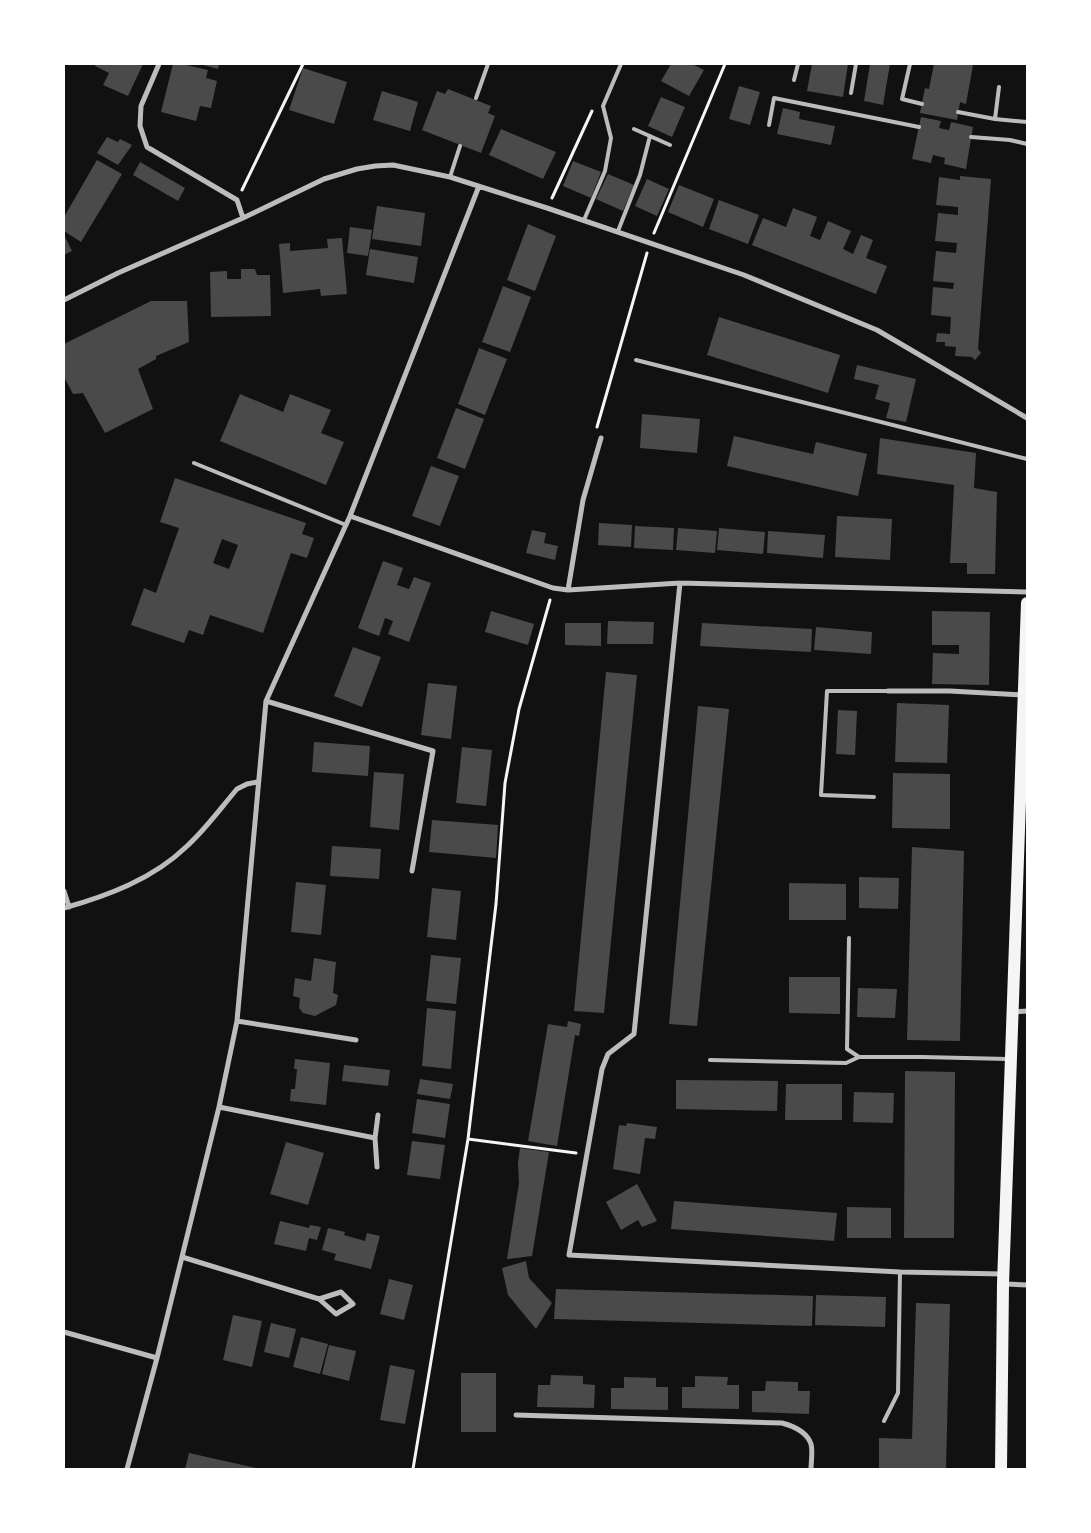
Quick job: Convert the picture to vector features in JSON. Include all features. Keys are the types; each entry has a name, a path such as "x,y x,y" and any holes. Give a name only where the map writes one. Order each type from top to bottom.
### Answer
{"main road":[{"path":"1001,1469 1003,1279 1012,1012 1023,835 1027,603"}],"street":[{"path":"159,64 141,106 140,126 146,147 237,200 243,218"},
{"path":"64,300 118,273 243,218 324,179 357,169 392,166 450,177 618,231 744,275 877,330 1027,418"},
{"path":"127,1469 157,1358 219,1107 236,1021 266,701 350,516 478,186"},
{"path":"568,590 583,500 601,438"},
{"path":"350,516 553,588 568,590 680,583 1027,592"},
{"path":"680,583 634,1034 608,1054 602,1069 568,1255 900,1272 1003,1279 1027,1285"},
{"path":"888,691 950,691 1024,696"},
{"path":"266,701 434,751 412,871"},
{"path":"64,891 66,907 116,890 157,871 187,847 236,789 258,782"},
{"path":"1012,1012 1027,1011"},
{"path":"236,1021 356,1040"},
{"path":"219,1107 375,1138"},
{"path":"378,1115 375,1138 378,1167"},
{"path":"182,1258 318,1299 336,1314 353,1304 341,1292 318,1299"},
{"path":"64,1332 157,1358"},
{"path":"516,1415 782,1423 794,1427 811,1444 811,1469"}],"lane":[{"path":"476,98 488,64"},
{"path":"584,220 605,171 611,138 603,106 621,64"},
{"path":"794,80 798,64"},
{"path":"851,93 856,64"},
{"path":"910,64 902,100 922,104"},
{"path":"995,119 1000,87"},
{"path":"769,125 774,98 919,127"},
{"path":"958,112 995,119 1027,122"},
{"path":"634,129 670,145"},
{"path":"618,231 640,175 650,136"},
{"path":"971,137 1010,140 1027,144"},
{"path":"450,177 460,146"},
{"path":"636,360 1027,459"},
{"path":"194,463 346,525"},
{"path":"874,797 822,795 827,691 888,691"},
{"path":"849,938 847,1049 859,1057"},
{"path":"710,1060 846,1063 859,1057 1011,1059"},
{"path":"884,1421 898,1393 900,1272"}],"path":[{"path":"237,200 303,64"},
{"path":"597,428 650,242 725,64"},
{"path":"547,208 595,105"},
{"path":"413,1469 468,1138 496,904 505,783 519,709 553,588"},
{"path":"468,1138 586,1155"}],"building":[{"path":"96,64 143,64 128,96 103,85 109,73 95,66"},
{"path":"173,64 182,64 208,70 206,78 217,81 211,108 200,106 196,121 161,112"},
{"path":"200,64 219,64 218,69"},
{"path":"671,64 692,64 704,70 689,96 661,81"},
{"path":"812,64 848,64 843,97 807,91"},
{"path":"870,64 890,64 883,105 864,101"},
{"path":"934,64 973,65 966,104 960,102 957,120 920,113 925,88 929,89"},
{"path":"303,68 347,82 334,124 289,110"},
{"path":"739,86 760,92 750,125 729,119"},
{"path":"448,89 491,106 488,113 495,116 481,153 422,130 437,91 445,94"},
{"path":"382,91 418,102 410,131 373,120"},
{"path":"661,97 685,107 672,137 648,126"},
{"path":"783,108 800,112 799,119 835,126 831,145 777,134"},
{"path":"921,117 941,121 939,128 949,130 951,122 973,127 966,169 944,164 945,158 933,155 931,163 912,159"},
{"path":"501,129 556,152 543,179 489,155"},
{"path":"107,137 118,142 120,139 132,145 118,165 97,153"},
{"path":"97,160 122,174 81,242 64,231 64,217"},
{"path":"573,161 601,172 591,198 563,186"},
{"path":"140,162 185,188 178,201 133,175"},
{"path":"608,174 634,185 623,211 596,199"},
{"path":"960,176 991,179 978,349 981,353 975,360 972,357 955,356 956,347 945,346 945,342 936,342 937,333 950,334 951,317 931,315 933,287 953,289 954,283 933,281 936,251 956,253 957,243 935,241 938,213 958,215 958,207 936,205 939,177 960,180"},
{"path":"647,179 669,189 657,216 635,206"},
{"path":"679,185 714,199 703,227 668,212"},
{"path":"719,200 759,215 748,244 709,229"},
{"path":"377,206 425,213 421,246 372,239"},
{"path":"793,208 817,217 810,236 820,240 828,221 851,231 843,249 853,254 861,235 873,240 866,258 887,266 876,294 752,245 763,218 786,227"},
{"path":"528,224 556,236 535,291 507,280"},
{"path":"350,227 372,230 368,256 347,253"},
{"path":"64,238 72,251 64,255"},
{"path":"342,238 347,294 321,296 320,289 283,293 279,244 290,243 290,251 328,248 327,239"},
{"path":"370,249 418,257 414,283 366,275"},
{"path":"241,269 255,269 257,275 270,275 271,316 211,317 210,272 227,271 227,279 241,279"},
{"path":"503,286 531,297 510,352 482,342"},
{"path":"151,301 187,301 189,342 156,356 156,359 138,369 153,409 105,433 83,393 73,394 64,377 64,344"},
{"path":"719,317 840,355 828,393 707,355"},
{"path":"479,348 507,359 485,415 458,404"},
{"path":"857,365 916,379 906,422 886,418 890,403 875,399 879,385 854,379"},
{"path":"240,394 283,412 290,394 331,410 321,433 344,442 326,485 220,441"},
{"path":"456,408 484,419 465,469 437,458"},
{"path":"642,414 700,419 697,453 640,448"},
{"path":"734,436 813,454 816,442 867,454 858,496 727,466"},
{"path":"880,438 976,453 974,488 997,492 995,574 967,574 967,563 950,563 954,485 877,474"},
{"path":"431,466 459,476 440,526 412,516"},
{"path":"175,478 306,523 302,534 314,538 307,558 291,553 263,633 210,615 203,635 189,630 184,643 131,625 144,588 156,593 179,528 160,522","holes":["222,539 238,545 229,569 213,563"]},
{"path":"837,516 892,519 890,560 835,557"},
{"path":"599,523 632,525 631,547 598,545"},
{"path":"635,526 674,528 673,550 634,548"},
{"path":"678,528 717,531 715,553 676,550"},
{"path":"719,528 765,532 763,554 717,550"},
{"path":"532,530 546,533 544,543 558,546 555,560 526,553"},
{"path":"768,531 825,535 823,558 767,553"},
{"path":"383,561 403,568 397,585 409,589 414,577 431,583 409,642 388,634 393,621 385,618 379,636 358,628"},
{"path":"491,611 534,624 528,645 485,632"},
{"path":"932,611 990,612 989,685 932,684 933,653 959,654 959,645 932,645"},
{"path":"608,621 654,622 653,644 607,644"},
{"path":"565,623 601,623 601,646 565,645"},
{"path":"702,623 812,629 811,652 700,646"},
{"path":"816,627 872,632 871,654 814,650"},
{"path":"353,647 381,657 362,707 334,696"},
{"path":"606,672 637,675 604,1013 574,1011"},
{"path":"428,683 457,686 451,739 421,735"},
{"path":"897,703 949,705 947,763 895,762"},
{"path":"698,706 729,709 697,1026 669,1024"},
{"path":"838,710 857,711 855,755 836,754"},
{"path":"314,742 370,746 368,776 312,772"},
{"path":"462,747 492,750 486,806 456,803"},
{"path":"374,772 404,774 399,830 370,827"},
{"path":"893,773 950,774 950,829 892,828"},
{"path":"432,820 498,825 496,858 429,852"},
{"path":"332,846 381,849 379,879 330,876"},
{"path":"912,847 964,851 960,1041 907,1040"},
{"path":"859,877 899,878 898,909 859,908"},
{"path":"296,882 326,885 321,935 291,932"},
{"path":"789,883 846,884 846,920 789,920"},
{"path":"432,888 461,891 456,940 427,937"},
{"path":"431,955 461,958 456,1004 426,1001"},
{"path":"314,958 336,962 333,993 338,995 336,1005 315,1016 303,1013 299,1008 300,998 293,996 295,978 311,981"},
{"path":"789,977 840,977 840,1014 789,1013"},
{"path":"858,988 897,989 895,1018 857,1017"},
{"path":"427,1008 456,1011 451,1069 422,1066"},
{"path":"568,1021 581,1024 579,1036 575,1035 557,1146 528,1141 548,1024 567,1027"},
{"path":"295,1059 330,1063 326,1105 290,1101 291,1089 295,1089 297,1069 294,1069"},
{"path":"344,1065 390,1070 388,1086 342,1081"},
{"path":"905,1071 955,1072 954,1238 904,1238"},
{"path":"420,1079 453,1084 450,1099 417,1094"},
{"path":"676,1080 778,1081 777,1111 676,1109"},
{"path":"786,1084 842,1084 842,1120 785,1120"},
{"path":"854,1092 894,1093 893,1123 853,1122"},
{"path":"417,1099 450,1104 445,1138 412,1133"},
{"path":"627,1123 657,1127 655,1139 645,1138 640,1174 613,1169 619,1125 626,1126"},
{"path":"412,1141 445,1145 440,1179 407,1175"},
{"path":"286,1142 324,1153 308,1205 270,1194"},
{"path":"520,1148 549,1152 532,1256 507,1259 519,1183 518,1163"},
{"path":"637,1184 657,1221 642,1227 638,1220 621,1230 606,1202"},
{"path":"674,1201 837,1213 834,1241 671,1229"},
{"path":"847,1207 891,1208 891,1238 847,1238"},
{"path":"280,1221 309,1228 310,1225 321,1227 317,1240 309,1238 306,1251 274,1244"},
{"path":"328,1228 345,1232 344,1235 365,1241 367,1233 380,1236 371,1269 334,1260 336,1254 322,1250"},
{"path":"526,1261 529,1278 552,1303 536,1329 508,1295 502,1268"},
{"path":"389,1279 413,1285 404,1320 380,1314"},
{"path":"556,1289 813,1296 812,1326 554,1319"},
{"path":"816,1295 886,1297 885,1327 815,1325"},
{"path":"916,1303 950,1304 946,1469 879,1469 879,1438 912,1439"},
{"path":"233,1315 262,1321 252,1367 223,1360"},
{"path":"271,1323 296,1329 289,1358 264,1352"},
{"path":"301,1337 328,1344 320,1374 293,1367"},
{"path":"329,1345 356,1351 349,1381 322,1374"},
{"path":"390,1365 415,1370 405,1424 380,1420"},
{"path":"461,1373 496,1373 496,1432 461,1432"},
{"path":"551,1375 583,1376 583,1384 595,1385 594,1408 537,1407 538,1385 550,1385"},
{"path":"695,1376 728,1377 727,1385 739,1385 739,1409 682,1408 682,1387 695,1387"},
{"path":"624,1377 656,1378 656,1387 668,1387 668,1410 611,1409 611,1388 624,1388"},
{"path":"766,1381 798,1382 798,1391 810,1391 809,1414 752,1412 752,1391 765,1391"},
{"path":"189,1453 256,1468 256,1469 185,1469"}]}
